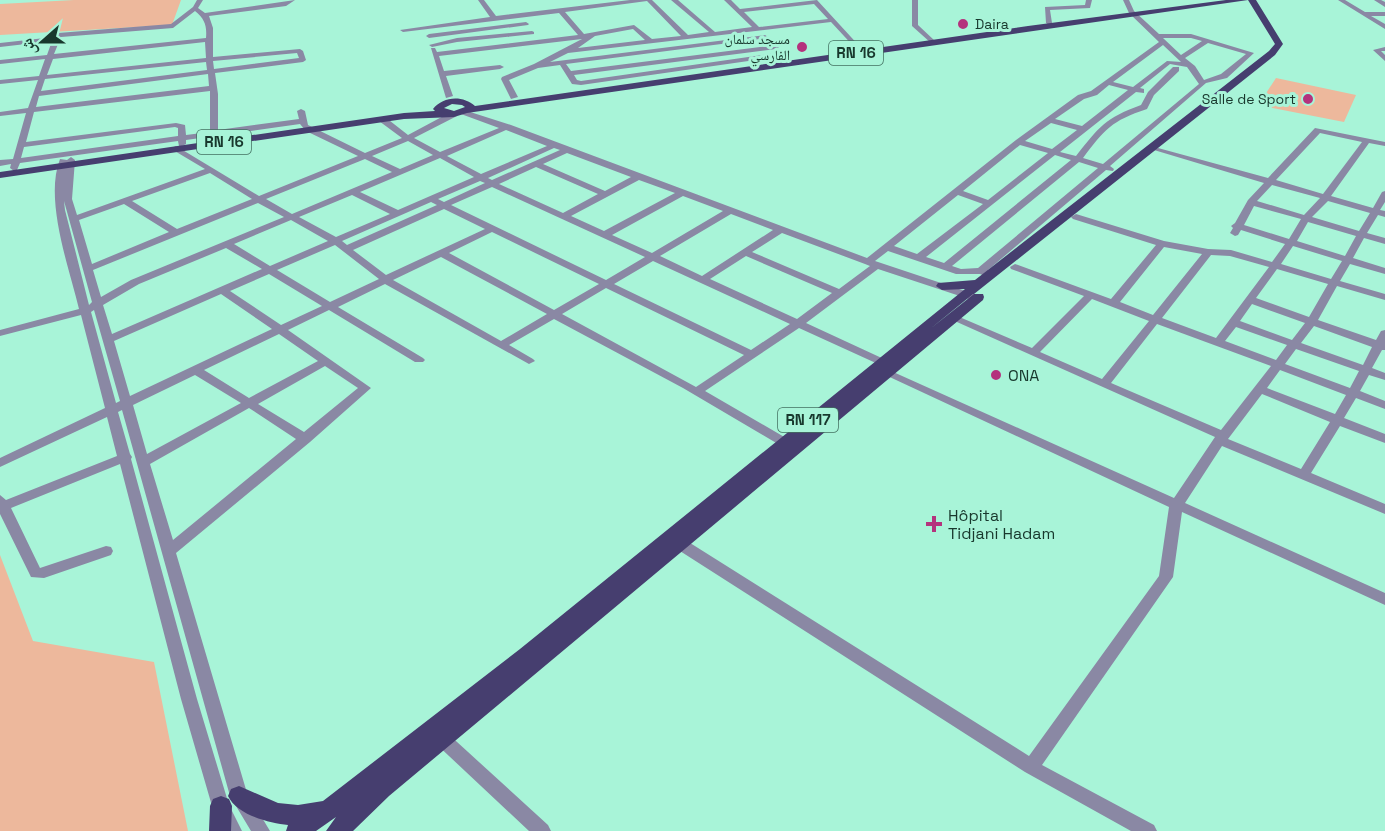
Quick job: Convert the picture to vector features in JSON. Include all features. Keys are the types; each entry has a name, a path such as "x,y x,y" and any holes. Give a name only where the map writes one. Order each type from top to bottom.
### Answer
{"main road":[{"name":"RN 16","path":"0,173 14,165 66,168 180,143 1219,0"},
{"name":"RN 16","path":"306,126 382,119 632,78 1048,23 1244,0"},
{"name":"RN 117","path":"337,831 437,734 527,654 674,540 885,368 1112,170 1180,123 1277,48 1279,44 1272,24 1252,0"},
{"name":"RN 117","path":"969,295 1015,267 1284,51 1287,45 1257,0"},
{"name":"RN 16","path":"0,173 66,168 180,143"},
{"path":"940,288 969,295"},
{"path":"940,288 969,295"},
{"name":"RN 117","path":"674,540 782,441 885,368"},
{"name":"RN 117","path":"297,831 437,734"},
{"path":"220,831 230,801 282,815 302,815 337,804"}],"street":[{"path":"14,165 48,57 59,35 173,26 195,8 200,0"},
{"path":"204,15 286,4 292,0"},
{"path":"481,0 495,19"},
{"path":"403,30 647,0 685,36"},
{"path":"674,0 712,32"},
{"path":"727,0 788,58"},
{"path":"915,0 915,26 931,40"},
{"path":"1048,23 1047,8 1089,7 1089,0"},
{"path":"1126,0 1132,13 1181,58 1203,82"},
{"path":"1341,0 1385,27"},
{"path":"1377,0 1385,5"},
{"path":"734,5 765,1 778,3 786,14"},
{"path":"740,11 778,3 815,1 859,49"},
{"path":"195,8 204,15 210,28 209,60 212,73 214,134"},
{"path":"748,19 822,9"},
{"path":"561,10 586,37"},
{"path":"1364,14 1385,14"},
{"path":"521,16 549,59"},
{"path":"792,19 799,24"},
{"path":"566,51 712,32 833,20"},
{"path":"429,36 526,24"},
{"path":"426,27 454,106 638,177 940,288"},
{"path":"441,74 537,42 586,37 634,27 650,40"},
{"path":"432,45 457,40 532,33"},
{"path":"696,392 799,323 872,264 886,248 1019,142 1081,97 1097,95 1108,82 1160,39 1186,35 1251,54 1224,76 1203,82 1161,118 1112,170 1019,142"},
{"path":"505,79 566,51 586,37"},
{"path":"537,66 765,37"},
{"path":"0,45 56,39"},
{"path":"485,39 514,97"},
{"path":"0,62 209,40"},
{"path":"1181,58 1208,40"},
{"path":"723,42 743,60"},
{"path":"568,72 776,47"},
{"path":"1385,49 1376,51 1385,58"},
{"path":"92,103 102,51"},
{"path":"0,82 297,51 301,52 303,60 36,94"},
{"path":"660,51 678,69"},
{"path":"435,54 495,57"},
{"path":"616,56 622,64"},
{"path":"562,63 575,82 582,83 632,78 743,60 788,58"},
{"path":"919,258 1083,129 1116,100 1135,90 1169,62 1188,65"},
{"path":"148,96 153,66"},
{"path":"945,267 1078,159 1103,127 1124,114 1144,107 1150,94 1176,69"},
{"path":"1108,82 1150,94"},
{"path":"0,114 213,88"},
{"path":"1116,100 1144,107"},
{"path":"88,269 408,138 454,106"},
{"path":"301,111 306,126"},
{"path":"1161,118 1180,123"},
{"path":"382,119 408,138 491,183 799,323 885,368 1176,506 1385,599"},
{"path":"1049,120 1083,129"},
{"path":"20,145 176,125 182,126 180,143"},
{"path":"0,163 14,165 180,143 214,134 306,126 399,172"},
{"path":"0,333 86,311 135,282 508,127"},
{"path":"1385,144 1318,130 1251,202 1235,229 1385,271"},
{"path":"1219,342 1291,243 1306,218 1325,198 1367,140"},
{"path":"180,143 211,170 258,199 336,241 386,280 529,361"},
{"path":"108,340 555,145"},
{"path":"347,249 567,150"},
{"path":"1158,150 1379,213"},
{"path":"535,164 605,194"},
{"path":"66,168 68,199 169,550 230,801 233,831"},
{"path":"66,168 60,210 189,699 230,801 261,831"},
{"path":"74,219 211,170"},
{"path":"564,216 638,177"},
{"path":"351,191 398,214"},
{"path":"957,192 989,203"},
{"path":"604,235 682,193"},
{"path":"1031,767 1166,577 1176,506 1221,438 1312,321 1363,235 1379,213 1385,194"},
{"path":"431,199 751,354"},
{"path":"125,201 177,232"},
{"path":"1251,202 1385,241"},
{"path":"502,345 730,211"},
{"path":"1076,217 1162,244 1208,252 1231,253 1385,297"},
{"path":"0,463 492,229"},
{"path":"702,280 780,230"},
{"path":"1113,304 1162,244"},
{"path":"228,245 418,360"},
{"path":"886,248 967,273 969,295 1034,352 1304,475 1385,508"},
{"path":"1105,383 1208,252"},
{"path":"746,253 838,292"},
{"path":"442,254 555,314 782,441"},
{"path":"1015,267 1385,405"},
{"path":"169,550 365,388 222,291"},
{"path":"1034,352 1090,296"},
{"path":"1250,299 1382,346"},
{"path":"1233,322 1385,377"},
{"path":"1304,475 1339,420 1364,370 1382,346 1385,333"},
{"path":"143,462 326,361"},
{"path":"196,370 306,439"},
{"path":"1260,389 1385,439"},
{"path":"106,550 44,573 36,573 1,503 126,457"},
{"path":"674,540 1031,767 1148,831"},
{"path":"437,734 542,831"}],"shaded area":[{"path":"74,0 181,0 172,25 0,35 0,4"},
{"name":"Salle de Sport","path":"1276,78 1356,95 1344,122 1259,104"},
{"path":"0,555 33,641 154,662 188,831 0,831"}],"place":[{"name":"Daira","path":"963,24"},
{"name":"مسجد سلمان الفارسي","path":"802,47"},
{"name":"Salle de Sport","path":"1308,99"},
{"name":"ONA","path":"996,375"},
{"name":"Hôpital Tidjani Hadam","path":"934,524"}]}
